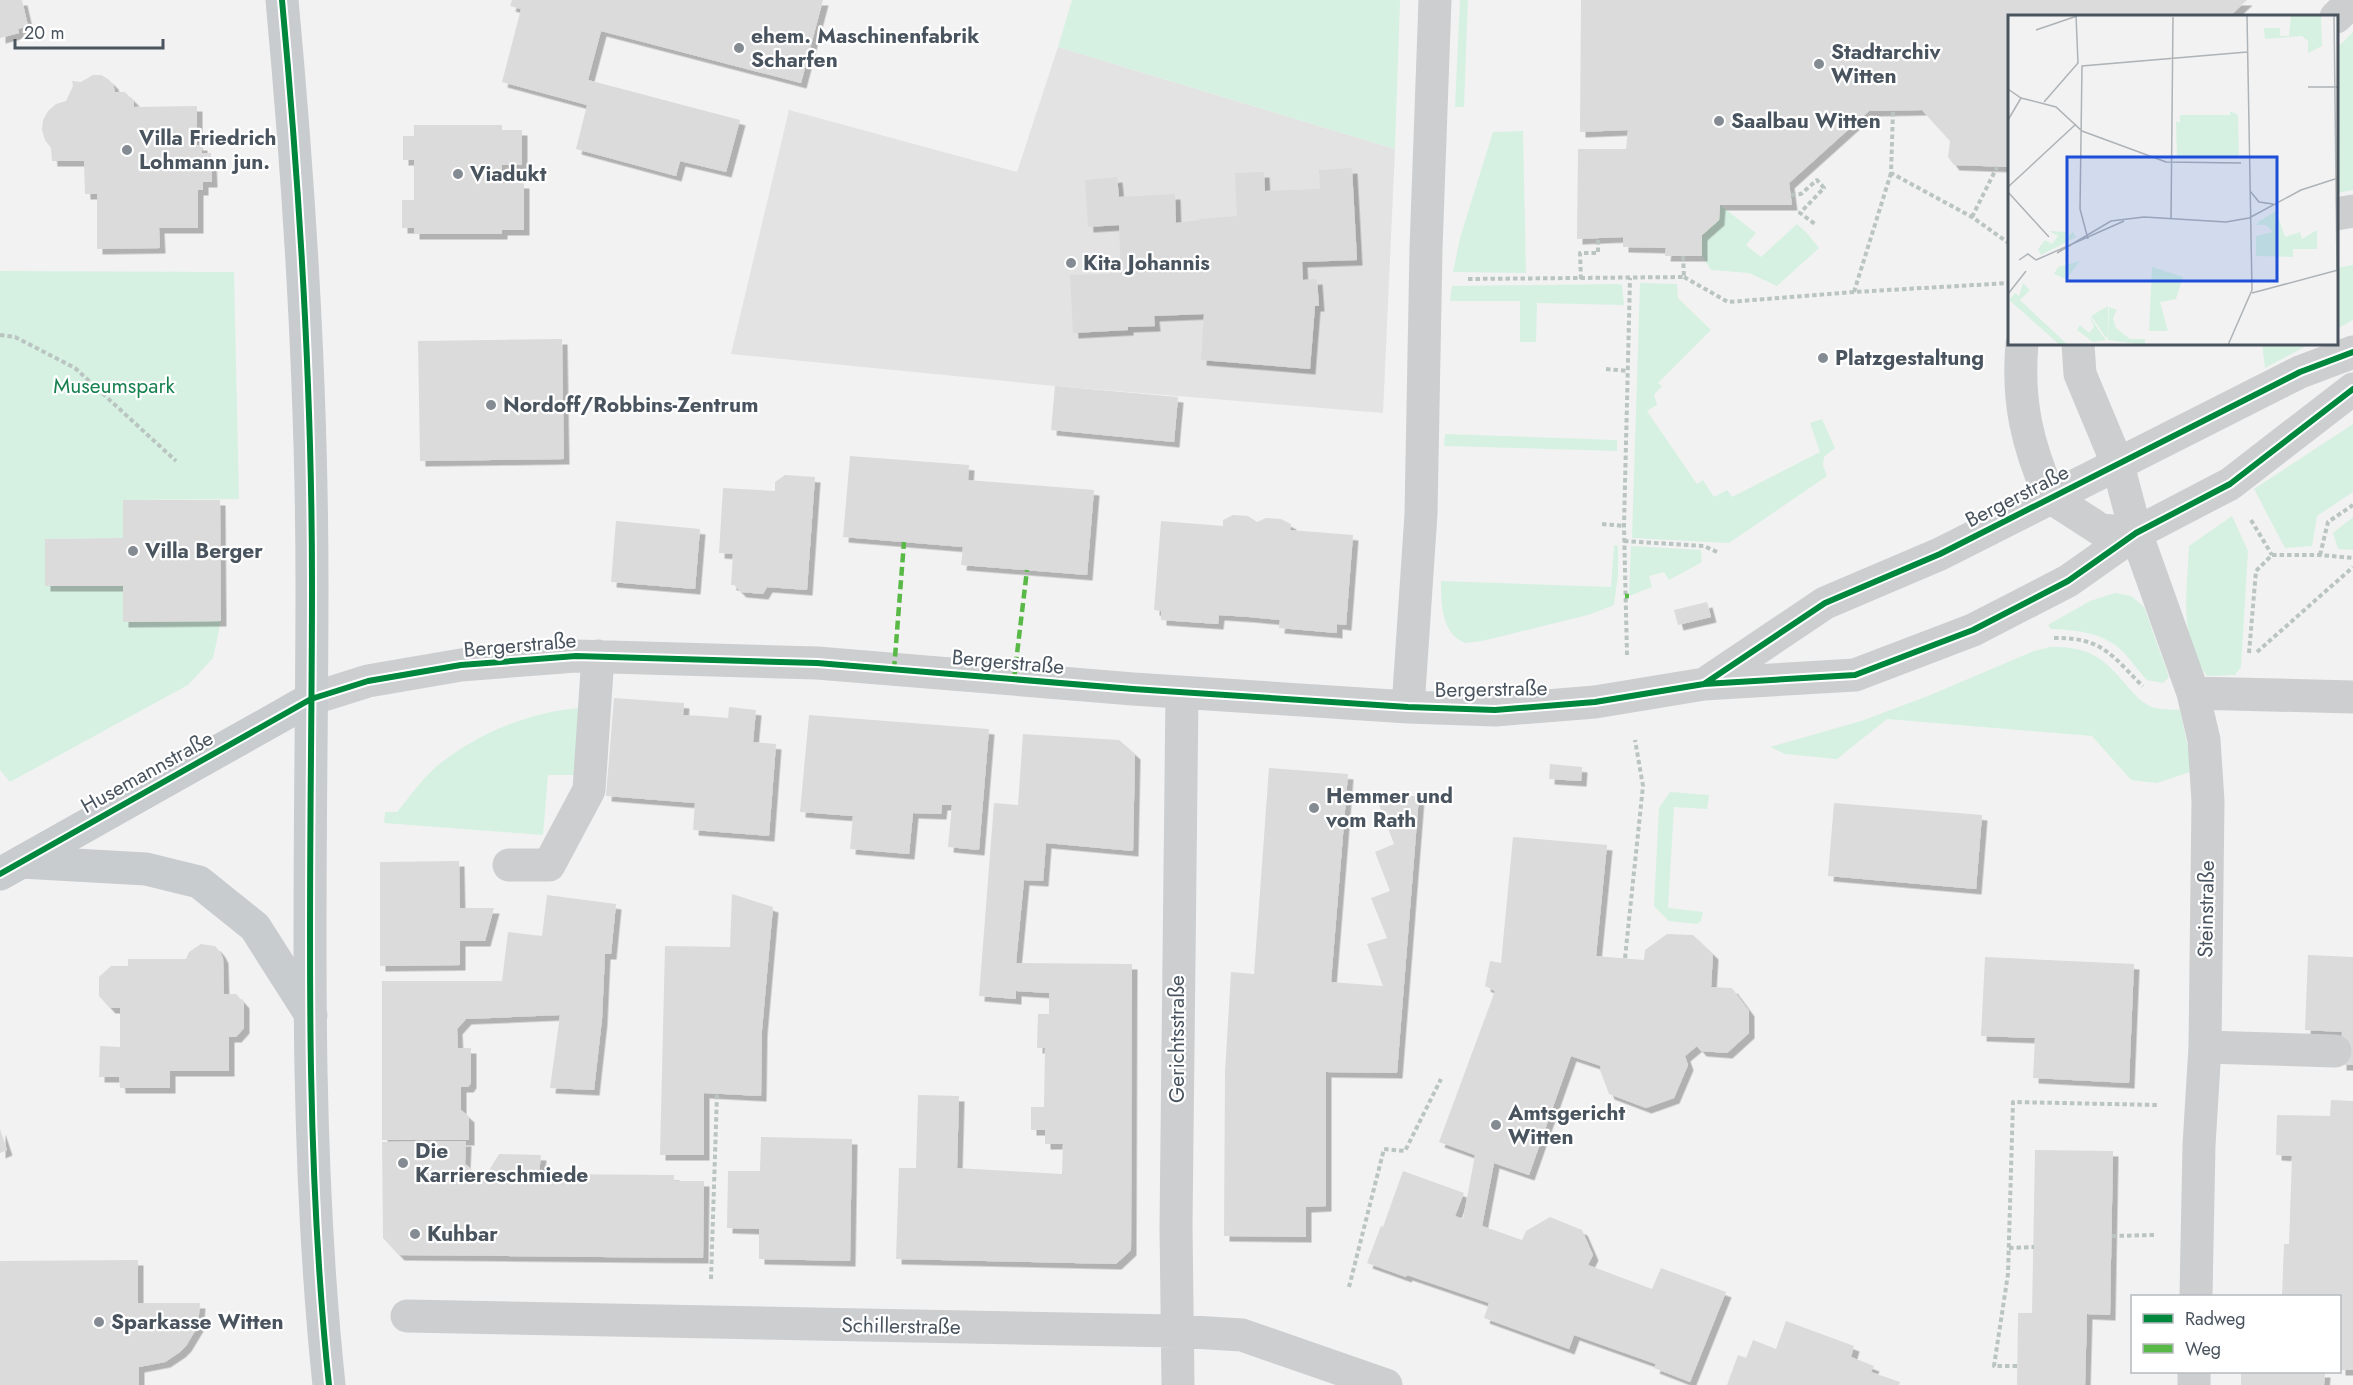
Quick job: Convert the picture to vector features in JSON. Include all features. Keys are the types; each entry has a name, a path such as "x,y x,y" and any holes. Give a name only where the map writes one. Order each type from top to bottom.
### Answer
{"main road":[{"path":"282,0 298,187 308,400 312,580 311,1015 314,1180 321,1311 329,1385"},
{"name":"Husemannstraße","path":"10,868 311,699"},
{"path":"10,868 146,869 199,882 255,927 311,1015"}],"street":[{"path":"1408,707 1421,514 1425,279 1435,0"},
{"path":"2338,16 2353,1"},
{"path":"2338,214 2353,211"},
{"path":"2022,345 2019,376 2022,406 2031,444 2050,497"},
{"path":"2078,345 2080,374 2118,465 2136,533"},
{"name":"Bergerstraße","path":"1704,684 1825,603 1940,554 2300,372 2353,352"},
{"name":"Bergerstraße","path":"311,699 368,681 461,665 598,656 817,663 1182,693 1495,710 1595,702 1704,684 1855,675 1973,630 2068,581 2136,533 2230,484 2353,389"},
{"name":"Bergerstraße","path":"2050,497 2101,531 2136,533"},
{"name":"Steinstraße","path":"2136,533 2193,693 2204,740 2208,801 2205,1047 2201,1106 2196,1295"},
{"path":"509,866 549,866 589,790 598,656"},
{"name":"Gerichtsstraße","path":"1178,1385 1176,1331 1179,800 1182,693"},
{"path":"2193,693 2353,697"},
{"path":"2205,1047 2335,1052"},
{"name":"Schillerstraße","path":"407,1317 1176,1331 1242,1335 1386,1385"}],"path":[{"path":"1854,292 1891,173 1893,112"},
{"path":"1972,217 1997,167"},
{"path":"1891,173 1972,217 2008,243"},
{"path":"1791,195 1801,194 1817,180 1824,188 1800,213 1815,224"},
{"path":"1581,279 1580,253 1598,253 1598,239"},
{"path":"1683,256 1684,277"},
{"path":"1425,279 1684,277 1728,303 1854,292 2008,283"},
{"path":"1625,958 1643,786 1628,697 1624,541 1630,278"},
{"path":"0,335 15,337 75,368 176,460"},
{"path":"1606,369 1628,371"},
{"path":"2320,555 2328,522 2353,505"},
{"path":"1602,524 1624,526"},
{"path":"1624,541 1704,546 1717,552"},
{"path":"2353,558 2272,555 2256,571 2249,659 2353,567"},
{"path":"2052,638 2074,638 2097,644 2111,654 2138,682 2157,696 2193,693"},
{"path":"1349,1287 1384,1149 1405,1151 1441,1079"},
{"path":"710,1323 717,1094"},
{"path":"2018,1366 1994,1366 2008,1274 2013,1102 2201,1106"},
{"path":"2009,1248 2034,1246"}],"shaded area":[{"name":"Kita Johannis","path":"1058,47 1395,149 1383,413 1055,386 731,354 789,110 1017,172"}],"green space":[{"path":"1072,0 1400,0 1395,149 1058,47"},
{"path":"1460,0 1468,0 1464,107 1455,107"},
{"path":"2353,32 2353,190 2338,193 2338,47"},
{"path":"1523,131 1526,273 1453,272 1460,238 1493,132"},
{"path":"1720,205 1756,233 1746,245 1761,257 1797,224 1819,248 1777,286 1749,273 1711,270 1702,256 1702,235 1719,220"},
{"path":"2353,265 2353,320 2338,328 2338,268"},
{"name":"Museumspark","path":"0,271 234,272 239,499 123,500 123,538 45,539 45,586 123,586 124,622 221,621 213,658 188,685 10,782 0,770"},
{"path":"1640,283 1677,284 1678,298 1711,330 1658,383 1662,386 1654,395 1657,405 1647,411 1697,484 1703,480 1714,497 1727,490 1732,497 1820,452 1810,423 1822,419 1835,448 1824,457 1823,465 1827,476 1729,543 1632,538"},
{"path":"1622,285 1624,305 1537,303 1536,342 1520,342 1520,301 1450,301 1452,286"},
{"path":"2262,345 2308,345 2265,368"},
{"path":"2353,424 2353,492 2317,516 2312,546 2285,548 2254,489"},
{"path":"1445,434 1617,440 1617,451 1444,446"},
{"path":"2232,516 2248,551 2241,667 2235,675 2207,676 2198,661 2188,630 2186,597 2189,546"},
{"path":"2353,517 2353,550 2338,549 2333,533"},
{"path":"1614,545 1618,546 1618,575 1614,605 1588,615 1482,641 1465,643 1457,639 1447,625 1442,607 1441,581 1611,587"},
{"path":"1631,546 1701,550 1702,562 1669,580 1664,572 1649,576 1652,587 1629,596"},
{"path":"2115,593 2131,596 2144,607 2169,677 2163,683 2147,680 2126,655 2101,637 2071,630 2051,629 2048,625 2090,601"},
{"path":"2051,647 2076,649 2095,656 2103,661 2145,703 2155,708 2180,710 2193,771 2157,783 2131,780 2092,736 1887,719 1837,759 1785,754 1770,747 1861,721 1928,696 2034,651"},
{"path":"579,708 574,775 548,775 543,835 384,823 385,812 397,812 432,771 452,754 504,726 541,714"},
{"path":"1670,792 1709,795 1707,809 1674,807 1668,908 1703,912 1701,921 1697,924 1669,921 1654,906 1659,808"}],"building":[{"path":"0,0 22,0 28,26 18,29 19,33 0,38"},
{"path":"512,0 823,0 801,83 601,31 588,80 740,120 726,172 680,161 676,176 576,149 587,105 502,82 521,9 510,6"},
{"name":"Saalbau Witten","path":"1581,0 2247,0 2231,15 2008,15 2008,167 1954,165 1948,157 1950,141 1922,110 1869,111 1789,183 1792,205 1720,205 1719,220 1702,235 1702,256 1665,256 1666,248 1623,247 1623,237 1577,239 1578,149 1626,149 1628,130 1580,132"},
{"name":"Villa Friedrich Lohmann jun.","path":"93,75 101,75 108,79 113,84 115,92 125,92 134,101 134,107 197,106 197,145 202,145 202,153 211,153 212,182 203,182 203,190 198,190 198,228 159,228 160,248 97,249 97,194 85,194 84,161 52,161 51,148 42,130 43,120 48,111 56,104 66,101 73,86 72,81 81,82"},
{"name":"Viadukt","path":"414,125 502,125 502,130 522,130 522,165 502,165 502,183 524,183 524,230 502,230 502,234 414,234 414,228 402,228 402,200 414,200 414,160 403,160 403,136 414,136"},
{"path":"1352,168 1357,260 1302,262 1303,280 1317,279 1319,306 1315,306 1310,369 1201,360 1204,314 1154,316 1155,326 1073,333 1070,275 1121,273 1119,225 1088,227 1085,180 1117,177 1119,197 1175,194 1176,223 1237,216 1235,173 1264,172 1265,191 1320,189 1319,170"},
{"name":"Nordoff/Robbins-Zentrum","path":"562,339 564,459 420,461 418,341"},
{"path":"1055,386 1178,397 1174,442 1051,430"},
{"path":"850,456 969,465 968,480 1094,490 1087,575 961,565 963,547 843,537"},
{"path":"785,475 815,477 807,590 767,587 763,594 741,592 731,585 733,554 719,553 723,488 775,491 775,482"},
{"name":"Villa Berger","path":"123,500 220,500 221,621 123,622 123,586 45,586 45,539 123,538"},
{"path":"1233,515 1248,516 1257,522 1266,518 1281,519 1291,524 1290,530 1353,535 1346,625 1337,624 1337,633 1279,628 1280,620 1249,617 1219,615 1218,624 1161,620 1161,611 1154,610 1161,521 1223,526 1223,520"},
{"path":"616,521 700,529 695,589 611,582"},
{"path":"1707,602 1711,617 1678,625 1674,610"},
{"path":"614,698 684,703 683,715 728,718 729,707 756,710 753,742 776,744 769,836 693,830 695,803 606,796"},
{"path":"809,715 989,729 979,850 948,847 952,805 942,805 941,814 913,813 909,854 850,849 853,816 800,812"},
{"path":"1023,734 1119,740 1135,754 1133,851 1046,843 1043,881 1024,880 1016,963 1132,964 1131,1250 1116,1264 896,1259 899,1168 916,1168 918,1095 959,1096 957,1168 1062,1174 1063,1144 1045,1144 1045,1130 1031,1130 1031,1107 1044,1107 1045,1048 1037,1048 1038,1014 1049,1014 1049,993 1016,991 1016,999 979,996 994,803 1018,805"},
{"path":"1550,764 1582,767 1581,781 1549,779"},
{"path":"1269,768 1348,774 1331,982 1383,986 1367,944 1387,938 1371,898 1390,891 1375,852 1394,844 1379,805 1405,796 1419,796 1397,1073 1326,1072 1326,1206 1306,1207 1306,1237 1224,1236 1225,1072 1231,972 1254,974"},
{"path":"1834,803 1982,815 1976,889 1828,876"},
{"name":"Amtsgericht Witten","path":"1513,837 1607,845 1596,956 1644,960 1645,950 1667,934 1693,935 1713,954 1711,987 1732,988 1749,1011 1749,1033 1727,1053 1701,1051 1697,1046 1685,1056 1688,1065 1674,1098 1646,1108 1609,1094 1600,1070 1601,1066 1571,1056 1529,1175 1494,1163 1482,1226 1522,1240 1526,1231 1550,1217 1582,1230 1593,1255 1588,1265 1652,1289 1661,1268 1726,1292 1690,1382 1654,1368 1656,1364 1574,1335 1569,1349 1484,1318 1489,1303 1367,1263 1403,1171 1464,1193 1455,1216 1463,1219 1475,1155 1439,1142 1495,991 1485,986 1490,961 1501,963"},
{"path":"459,861 460,908 494,908 485,941 460,941 460,965 380,966 380,862"},
{"path":"732,894 773,907 762,1030 761,1096 704,1093 704,1155 660,1155 665,946 730,947"},
{"path":"547,895 616,904 611,954 605,954 602,1019 594,1090 550,1088 560,1015 466,1019 457,1029 458,1048 471,1048 471,1083 468,1087 461,1087 461,1110 469,1117 469,1140 382,1140 382,981 502,981 508,932 542,936"},
{"path":"201,944 215,946 223,958 224,994 236,994 244,1003 244,1028 236,1037 229,1037 229,1071 170,1071 170,1088 120,1088 119,1077 99,1077 100,1046 120,1047 120,1008 110,1008 99,996 99,977 111,966 128,966 128,959 186,959 189,952"},
{"path":"2308,955 2353,957 2353,1065 2341,1065 2342,1032 2305,1030"},
{"path":"1985,957 2134,964 2129,1083 2033,1078 2035,1038 1981,1036"},
{"path":"2331,1100 2353,1101 2353,1370 2341,1370 2341,1295 2282,1295 2284,1244 2289,1244 2292,1156 2276,1155 2277,1115 2330,1116"},
{"path":"0,1129 7,1150 0,1153"},
{"path":"761,1137 852,1139 850,1261 759,1259 759,1229 727,1228 728,1171 760,1171"},
{"path":"466,1141 465,1164 476,1173 488,1172 499,1154 541,1155 539,1174 674,1175 674,1181 704,1181 703,1258 399,1255 383,1238 382,1142"},
{"path":"2035,1150 2113,1151 2110,1315 2087,1314 2085,1385 2017,1385 2018,1313 2032,1313"},
{"name":"Sparkasse Witten","path":"138,1260 138,1303 200,1303 198,1326 180,1352 165,1362 139,1367 139,1385 0,1385 0,1261"},
{"path":"1786,1321 1854,1346 1851,1357 1874,1366 1871,1372 1900,1382 1899,1385 1727,1385 1738,1355 1746,1358 1753,1340 1776,1349"},
{"path":"2241,1373 2325,1373 2324,1385 2241,1385"}],"marked path":[{"path":"894,670 904,542"},
{"path":"1014,679 1027,570"}],"cycle path":[{"path":"282,0 299,219 310,438 311,1085 320,1285 329,1385"},
{"path":"1704,684 1825,603 1940,554 2300,372 2353,352"},
{"path":"0,874 311,699 368,681 461,665 576,656 817,663 1133,689 1408,707 1495,710 1595,702 1704,684 1855,675 1973,630 2068,581 2136,533 2230,484 2353,389"}],"place":[{"name":"ehem. Maschinenfabrik Scharfen","path":"739,48"},
{"name":"Stadtarchiv Witten","path":"1819,64"},
{"name":"Saalbau Witten","path":"1719,121"},
{"name":"Villa Friedrich Lohmann jun.","path":"127,150"},
{"name":"Viadukt","path":"458,174"},
{"name":"Kita Johannis","path":"1071,263"},
{"name":"Platzgestaltung","path":"1823,358"},
{"name":"Nordoff/Robbins-Zentrum","path":"491,405"},
{"name":"Villa Berger","path":"133,551"},
{"name":"Hemmer und vom Rath","path":"1314,808"},
{"name":"Amtsgericht Witten","path":"1496,1125"},
{"name":"Die Karriereschmiede","path":"403,1163"},
{"name":"Kuhbar","path":"415,1234"},
{"name":"Sparkasse Witten","path":"99,1322"}]}
